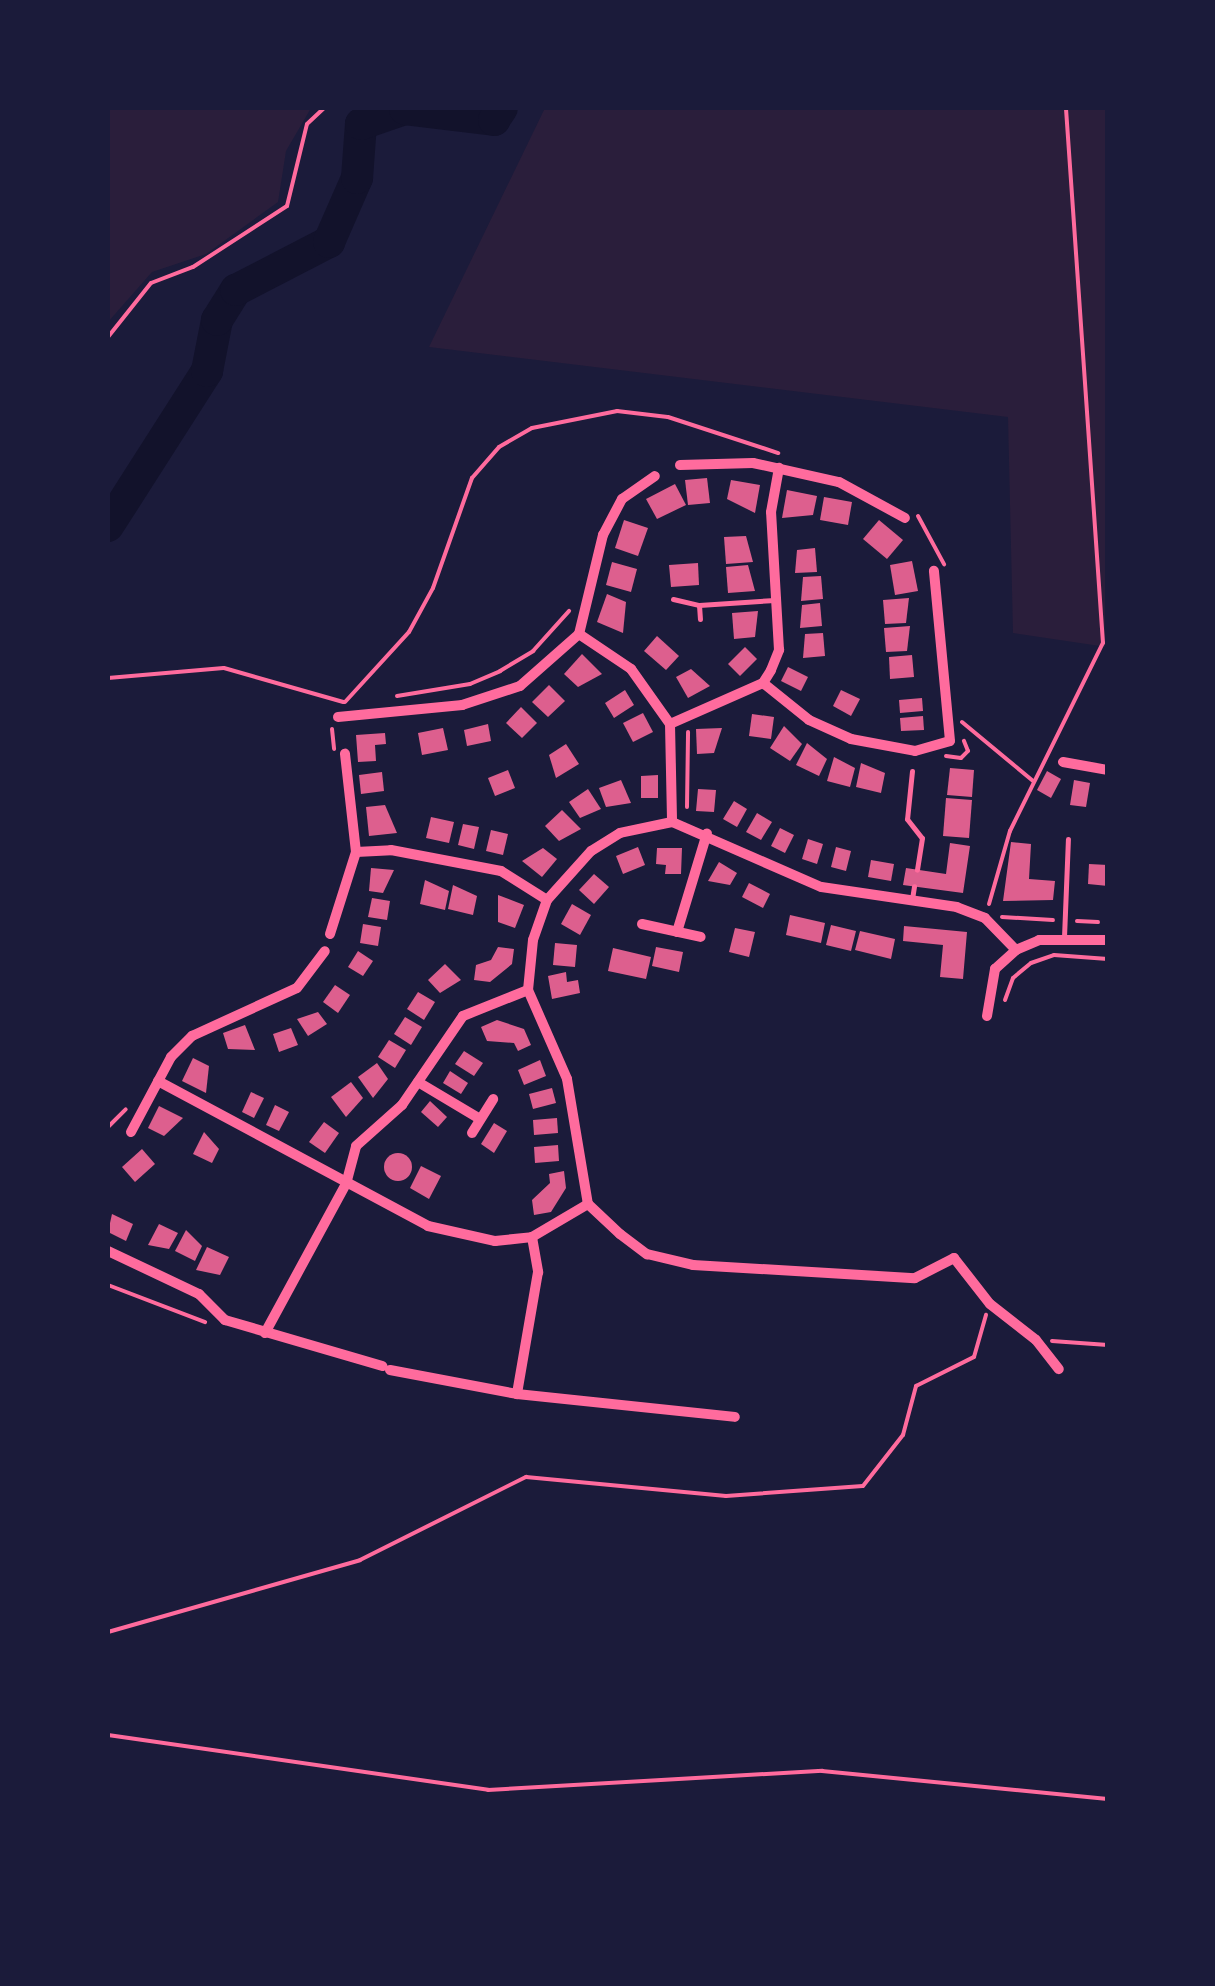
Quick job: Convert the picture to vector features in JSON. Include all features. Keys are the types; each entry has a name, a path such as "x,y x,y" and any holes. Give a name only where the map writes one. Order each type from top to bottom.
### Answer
{"street":[{"path":"680,464 708,460 780,468 852,487 910,516"},
{"path":"670,724 762,682 779,650 772,512 780,468"},
{"path":"338,717 462,705 520,686 579,634 602,535 622,498 655,476"},
{"path":"762,682 809,720 851,739 915,752 950,741 940,572"},
{"path":"579,634 631,669 670,724 672,816"},
{"path":"330,934 356,852 345,754"},
{"path":"1063,762 1108,770"},
{"path":"1016,950 987,913 821,887 765,867 672,816 620,833 591,850 548,900 533,940 528,990 566,1079 588,1204 647,1254 693,1266 915,1278 954,1258 990,1304 1036,1340 1059,1369"},
{"path":"677,932 707,832"},
{"path":"356,852 391,850 500,871 548,900"},
{"path":"642,924 701,937"},
{"path":"987,1016 995,970 1016,950 1064,937 1107,940"},
{"path":"131,1132 158,1081 192,1036 297,988 325,951"},
{"path":"265,1334 346,1184 356,1146 418,1082 463,1016 528,990"},
{"path":"158,1081 428,1226 495,1241 532,1238 588,1204"},
{"path":"418,1082 480,1120"},
{"path":"472,1133 493,1099"},
{"path":"516,1394 538,1272 532,1238"},
{"path":"108,1251 199,1294 224,1320 386,1368 516,1394 736,1417"}],"lane":[{"path":"673,599 699,606 778,599"},
{"path":"699,606 700,619"},
{"path":"912,771 907,820 922,838 917,870"},
{"path":"1064,937 1068,838"},
{"path":"911,902 914,886"},
{"path":"1107,940 1108,913"}],"path":[{"path":"108,337 151,283 193,267 287,206 307,124 324,108"},
{"path":"987,913 1010,830 1103,644 1066,108"},
{"path":"336,768 332,729 345,702 409,632 432,588 472,478 499,448 532,428 616,411 668,417 792,460 737,452"},
{"path":"910,516 944,554 940,572"},
{"path":"384,698 470,684 500,672 565,620 572,602"},
{"path":"1103,644 1108,650"},
{"path":"108,678 224,668 345,702 356,701"},
{"path":"960,720 1033,782"},
{"path":"686,812 688,726"},
{"path":"936,755 961,758 968,751 961,732"},
{"path":"672,816 686,812"},
{"path":"686,812 692,817"},
{"path":"977,903 987,913 1000,916 1107,922"},
{"path":"987,1004 1004,1003 1013,978 1031,963 1054,956 1108,959"},
{"path":"108,1128 135,1100"},
{"path":"108,1285 208,1323 224,1320"},
{"path":"108,1632 360,1560 526,1478 726,1496 863,1486 903,1435 916,1386 974,1357 990,1304"},
{"path":"1036,1340 1108,1345"},
{"path":"108,1735 488,1790 822,1771 1108,1799"}],"shaded area":[{"path":"108,108 311,108 286,151 278,202 206,254 152,272 108,322"},
{"path":"545,108 1107,108 1107,647 1013,633 1008,417 429,347"}],"building":[{"path":"707,478 710,503 688,505 685,480"},
{"path":"731,480 760,485 755,513 727,499"},
{"path":"675,484 686,505 657,519 646,499"},
{"path":"787,490 817,496 813,515 782,518"},
{"path":"824,497 852,502 848,525 820,520"},
{"path":"624,520 648,528 638,556 615,548"},
{"path":"879,520 903,540 887,559 863,539"},
{"path":"746,536 753,562 726,564 724,537"},
{"path":"815,548 817,572 795,573 797,550"},
{"path":"912,561 918,591 895,595 890,565"},
{"path":"612,562 637,569 631,592 606,585"},
{"path":"698,563 699,585 671,587 669,565"},
{"path":"748,565 755,591 728,593 726,567"},
{"path":"821,576 823,599 801,601 803,577"},
{"path":"607,594 626,602 623,633 597,622"},
{"path":"909,598 906,623 885,624 883,600"},
{"path":"820,603 822,626 800,628 802,605"},
{"path":"758,611 755,637 734,639 732,613"},
{"path":"910,626 907,651 886,652 884,628"},
{"path":"823,633 825,656 803,658 805,634"},
{"path":"657,636 679,656 666,670 644,651"},
{"path":"745,647 757,659 740,676 728,664"},
{"path":"582,654 602,674 578,687 564,674"},
{"path":"912,655 914,677 890,679 889,657"},
{"path":"788,667 808,677 801,691 781,681"},
{"path":"691,669 710,686 688,698 676,677"},
{"path":"549,685 565,701 548,717 532,702"},
{"path":"625,690 634,705 614,718 605,703"},
{"path":"841,690 860,699 851,716 833,706"},
{"path":"922,698 923,711 900,713 899,700"},
{"path":"521,707 537,723 522,738 506,723"},
{"path":"643,713 653,732 633,742 623,723"},
{"path":"752,714 774,717 771,739 749,736"},
{"path":"923,716 924,730 901,731 900,718"},
{"path":"488,724 491,741 467,746 464,730"},
{"path":"784,726 802,744 790,761 770,748"},
{"path":"443,728 448,750 422,755 418,733"},
{"path":"722,728 714,753 697,754 696,729"},
{"path":"385,733 386,744 375,745 376,761 358,762 356,735"},
{"path":"807,743 827,759 819,776 796,765"},
{"path":"566,744 579,764 556,778 549,755"},
{"path":"834,757 855,768 850,787 827,781"},
{"path":"861,763 885,773 881,793 856,787"},
{"path":"950,768 974,770 972,797 947,795"},
{"path":"508,770 515,788 495,796 488,778"},
{"path":"1047,771 1061,779 1051,798 1037,790"},
{"path":"382,772 384,791 361,794 359,775"},
{"path":"658,775 658,798 641,798 641,776"},
{"path":"621,780 631,803 606,807 599,788"},
{"path":"1074,780 1090,783 1086,807 1070,805"},
{"path":"588,789 601,809 580,818 569,802"},
{"path":"698,789 716,790 714,812 696,811"},
{"path":"946,798 972,800 969,838 943,836"},
{"path":"734,801 747,809 737,827 723,819"},
{"path":"385,805 397,833 369,836 366,807"},
{"path":"562,810 581,829 559,841 545,826"},
{"path":"757,813 772,822 761,840 746,832"},
{"path":"431,817 454,822 449,843 426,838"},
{"path":"463,824 479,827 474,849 458,845"},
{"path":"780,828 794,835 785,853 771,846"},
{"path":"491,830 508,834 503,855 486,851"},
{"path":"808,839 823,844 817,864 802,859"},
{"path":"1011,842 1031,844 1029,879 1055,881 1053,900 1003,901"},
{"path":"950,843 970,846 963,893 903,885 906,868 946,874"},
{"path":"638,847 645,865 623,874 616,856"},
{"path":"836,847 851,851 846,871 831,867"},
{"path":"543,848 557,859 542,877 522,861"},
{"path":"657,848 682,848 681,874 665,874 666,865 656,864"},
{"path":"871,860 894,864 891,881 868,877"},
{"path":"719,862 737,873 730,885 708,881"},
{"path":"1089,864 1108,865 1108,886 1088,884"},
{"path":"371,868 394,870 383,893 369,891"},
{"path":"594,874 609,887 594,904 579,890"},
{"path":"425,880 449,891 445,910 420,904"},
{"path":"749,883 770,894 763,908 742,897"},
{"path":"453,885 477,896 473,915 448,909"},
{"path":"498,895 524,905 515,928 498,922"},
{"path":"372,898 390,901 387,920 368,917"},
{"path":"572,904 591,915 580,935 561,924"},
{"path":"790,915 825,923 821,943 786,935"},
{"path":"363,924 381,927 378,946 360,943"},
{"path":"831,925 856,931 851,951 826,945"},
{"path":"904,926 967,932 963,979 940,977 943,945 903,941"},
{"path":"735,928 755,932 749,957 729,952"},
{"path":"860,931 895,939 891,959 855,950"},
{"path":"555,943 577,945 575,967 553,965"},
{"path":"498,947 514,949 512,964 490,982 474,980 476,965 491,960"},
{"path":"656,947 683,952 679,972 652,966"},
{"path":"613,948 651,957 646,979 608,971"},
{"path":"358,951 373,961 363,976 348,967"},
{"path":"445,964 461,980 440,993 428,980"},
{"path":"566,972 567,982 578,980 580,993 552,999 548,976"},
{"path":"335,985 350,995 338,1013 323,1002"},
{"path":"418,992 435,1002 424,1020 407,1009"},
{"path":"318,1012 327,1024 308,1036 297,1019"},
{"path":"405,1017 422,1027 411,1045 394,1034"},
{"path":"497,1020 524,1029 531,1045 518,1051 514,1043 487,1041 481,1027"},
{"path":"245,1025 255,1050 228,1049 223,1033"},
{"path":"291,1028 298,1045 279,1052 273,1034"},
{"path":"389,1040 406,1050 395,1068 378,1057"},
{"path":"464,1051 483,1063 474,1076 455,1064"},
{"path":"193,1058 209,1066 206,1093 182,1081"},
{"path":"540,1060 546,1076 524,1085 518,1070"},
{"path":"377,1063 388,1079 373,1098 358,1077"},
{"path":"450,1071 468,1083 461,1094 443,1083"},
{"path":"351,1082 363,1098 346,1117 331,1097"},
{"path":"552,1088 556,1103 533,1109 529,1094"},
{"path":"251,1092 264,1098 254,1118 242,1112"},
{"path":"430,1101 447,1117 438,1127 421,1112"},
{"path":"275,1105 289,1112 279,1131 266,1125"},
{"path":"159,1106 183,1118 164,1136 148,1128"},
{"path":"557,1118 558,1133 534,1135 533,1120"},
{"path":"324,1122 339,1133 325,1153 309,1142"},
{"path":"494,1123 507,1131 494,1153 481,1144"},
{"path":"204,1132 219,1149 212,1163 193,1154"},
{"path":"558,1145 559,1161 535,1163 534,1147"},
{"path":"142,1149 155,1164 135,1182 122,1167"},
{"path":"398,1153 408,1157 412,1167 408,1177 398,1181 388,1177 384,1167 388,1157"},
{"path":"421,1166 441,1176 429,1199 410,1188"},
{"path":"564,1171 566,1188 551,1212 534,1215 532,1200 550,1183 549,1174"},
{"path":"112,1214 133,1224 126,1241 108,1232"},
{"path":"159,1224 178,1233 169,1249 148,1245"},
{"path":"186,1230 202,1246 195,1261 175,1251"},
{"path":"207,1247 229,1257 220,1275 196,1270"}],"waterway":[{"path":"108,526 207,371 217,320 236,290 329,242 357,178 361,124 405,109 494,120 502,108"}]}
